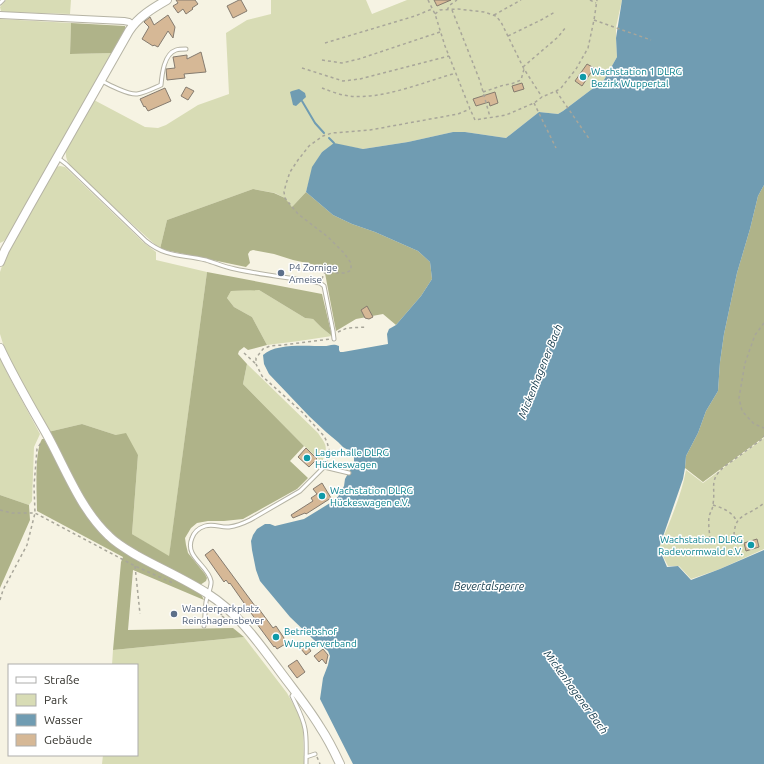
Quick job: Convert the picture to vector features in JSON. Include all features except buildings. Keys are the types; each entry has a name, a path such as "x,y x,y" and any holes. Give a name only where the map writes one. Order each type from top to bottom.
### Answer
{"street":[{"path":"0,262 8,244 133,25 141,17 163,1"},
{"path":"0,15 124,20 133,25"},
{"path":"0,348 23,394 46,433 82,502 100,528 122,547 208,594 222,604 245,625 320,727 340,764"}],"lane":[{"path":"0,3 3,0"},
{"path":"102,81 131,94 137,94 161,85 164,65 175,50 186,49"},
{"path":"57,157 146,241 160,251 174,255 206,260 236,269 320,283 324,286 333,337"},
{"path":"204,626 205,610 211,579 206,570 195,559 191,549 191,539 197,531 212,524 230,527 250,520 300,491 324,467 348,473"},
{"path":"295,692 292,696 301,716 305,730 306,764"},
{"path":"306,757 315,754"}],"path":[{"path":"428,0 435,14 440,32 475,120 506,115 534,103 542,97 561,88 576,69 588,48 597,0"},
{"path":"447,10 450,5 457,0"},
{"path":"494,15 521,0"},
{"path":"590,0 596,3"},
{"path":"325,43 415,16 432,8"},
{"path":"435,14 440,10 452,10 484,12 496,16 502,22 524,68 542,97"},
{"path":"452,10 480,80 490,118"},
{"path":"508,36 542,20 555,12"},
{"path":"594,20 650,40"},
{"path":"483,92 521,80 524,68 558,37 566,27"},
{"path":"322,60 342,63 359,60 440,32"},
{"path":"302,68 343,80 360,79 450,56"},
{"path":"322,88 348,96 370,96 395,91 456,72"},
{"path":"556,91 590,140"},
{"path":"534,103 556,148"},
{"path":"320,283 324,273 346,273 351,270 351,263 344,253 328,237 298,214 285,198 284,192 290,172 309,146 323,136 332,133 370,130 458,114 470,108"},
{"path":"764,322 755,335 745,363 739,398 742,411 754,424 764,428"},
{"path":"324,467 330,453 324,436 302,412 258,370 256,358 258,353 270,346 333,337 347,328 367,327"},
{"path":"244,352 256,364"},
{"path":"0,600 27,545 35,513 34,486 37,449 46,433"},
{"path":"712,545 709,521 710,512 713,505 715,476 761,440 764,436"},
{"path":"734,541 734,530 737,522 741,517 764,503"},
{"path":"713,505 732,515 737,522"},
{"path":"0,510 12,513 35,513 135,566 140,614"}],"green space":[{"path":"6,0 71,0 70,14 1,11 0,7"},
{"path":"271,0 366,0 372,14 407,0 622,0 616,27 617,57 604,80 558,114 539,112 506,138 465,132 453,132 408,142 363,149 334,144 322,152 313,167 306,192 292,207 285,198 275,193 253,189 167,220 160,249 72,168 67,159 66,149 94,100 145,127 158,128 166,125 198,105 229,94 226,33 247,20 271,14"},
{"path":"0,19 71,23 70,54 114,53 10,233 4,241 0,243"},
{"path":"71,23 125,26 126,30 114,53 70,54"},
{"path":"56,167 65,167 143,242 156,252 156,260 207,272 169,557 132,534 138,455 116,435 82,424 48,432 4,347 0,334 0,272 4,260 16,235"},
{"path":"764,185 764,437 703,482 685,468 686,456 698,433 706,411 718,391 724,334 737,273 758,196"},
{"path":"253,189 274,193 285,198 292,207 306,192 333,215 418,251 430,262 432,279 421,296 396,325 383,314 356,319 336,331 324,268 274,254 253,250 248,254 250,263 246,267 160,249 167,220"},
{"path":"207,272 322,294 332,336 313,319 305,318 259,290 231,291 227,298 234,307 252,317 267,345 248,350 244,347 239,351 238,354 247,364 243,384 304,446 290,461 308,478 297,489 243,519 208,521 197,523 191,528 185,538 188,553 207,578 206,581 200,585 133,550 116,538 99,522 87,504 48,432 82,424 116,435 126,433 138,455 132,534 169,556"},
{"path":"259,290 305,318 313,319 332,336 267,345 252,317 234,307 227,298 231,291"},
{"path":"0,358 40,434 34,447 32,501 29,505 0,495"},
{"path":"247,364 318,433 326,446 322,462 304,446 243,384"},
{"path":"764,438 764,549 720,569 691,579 679,566 668,566 659,548 678,500 686,470 703,483"},
{"path":"42,439 44,439 64,475 99,531 201,594 204,600 133,570 128,630 233,628 244,637 113,650 121,562 123,557 37,511 37,463 39,445"},
{"path":"0,495 29,505 30,520 0,588"},
{"path":"244,637 287,693 297,711 303,731 304,764 102,764 103,756 138,756 138,664 112,664 113,650"}],"water":[{"name":"Bevertalsperre","path":"622,0 764,0 764,185 758,196 737,273 724,334 718,391 706,411 698,433 686,456 683,479 659,548 667,567 678,566 691,580 764,550 764,764 353,764 320,699 323,678 330,656 328,651 290,617 260,581 256,570 251,541 257,529 265,524 275,526 304,519 335,500 344,486 345,479 350,470 353,468 354,458 353,454 343,447 309,416 269,374 264,364 263,355 268,351 292,346 335,345 339,346 340,352 343,352 388,344 387,334 389,329 396,325 421,296 432,279 430,262 418,251 333,215 306,192 312,167 322,152 334,143 363,149 408,142 453,132 465,132 506,138 539,112 558,114 604,80 617,57 616,38"},
{"path":"299,89 305,93 306,97 296,106 293,105 290,92"}],"waterway":[{"path":"302,101 315,123 324,133"},
{"path":"329,138 334,143"}],"place":[{"name":"Wachstation 1 DLRG Bezirk Wuppertal","path":"583,77"},
{"name":"P4 Zornige Ameise","path":"281,273"},
{"name":"Lagerhalle DLRG Hückeswagen","path":"307,458"},
{"name":"Wachstation DLRG Hückeswagen e.V.","path":"322,496"},
{"name":"Wachstation DLRG Radevormwald e.V.","path":"751,545"},
{"name":"Wanderparkplatz Reinshagensbever","path":"174,614"},
{"name":"Betriebshof Wupperverband","path":"276,637"}],"water label":[{"name":"Mickenhagener Bach","path":"540,371"},
{"name":"Mickenhagener Bach","path":"576,692"}]}
